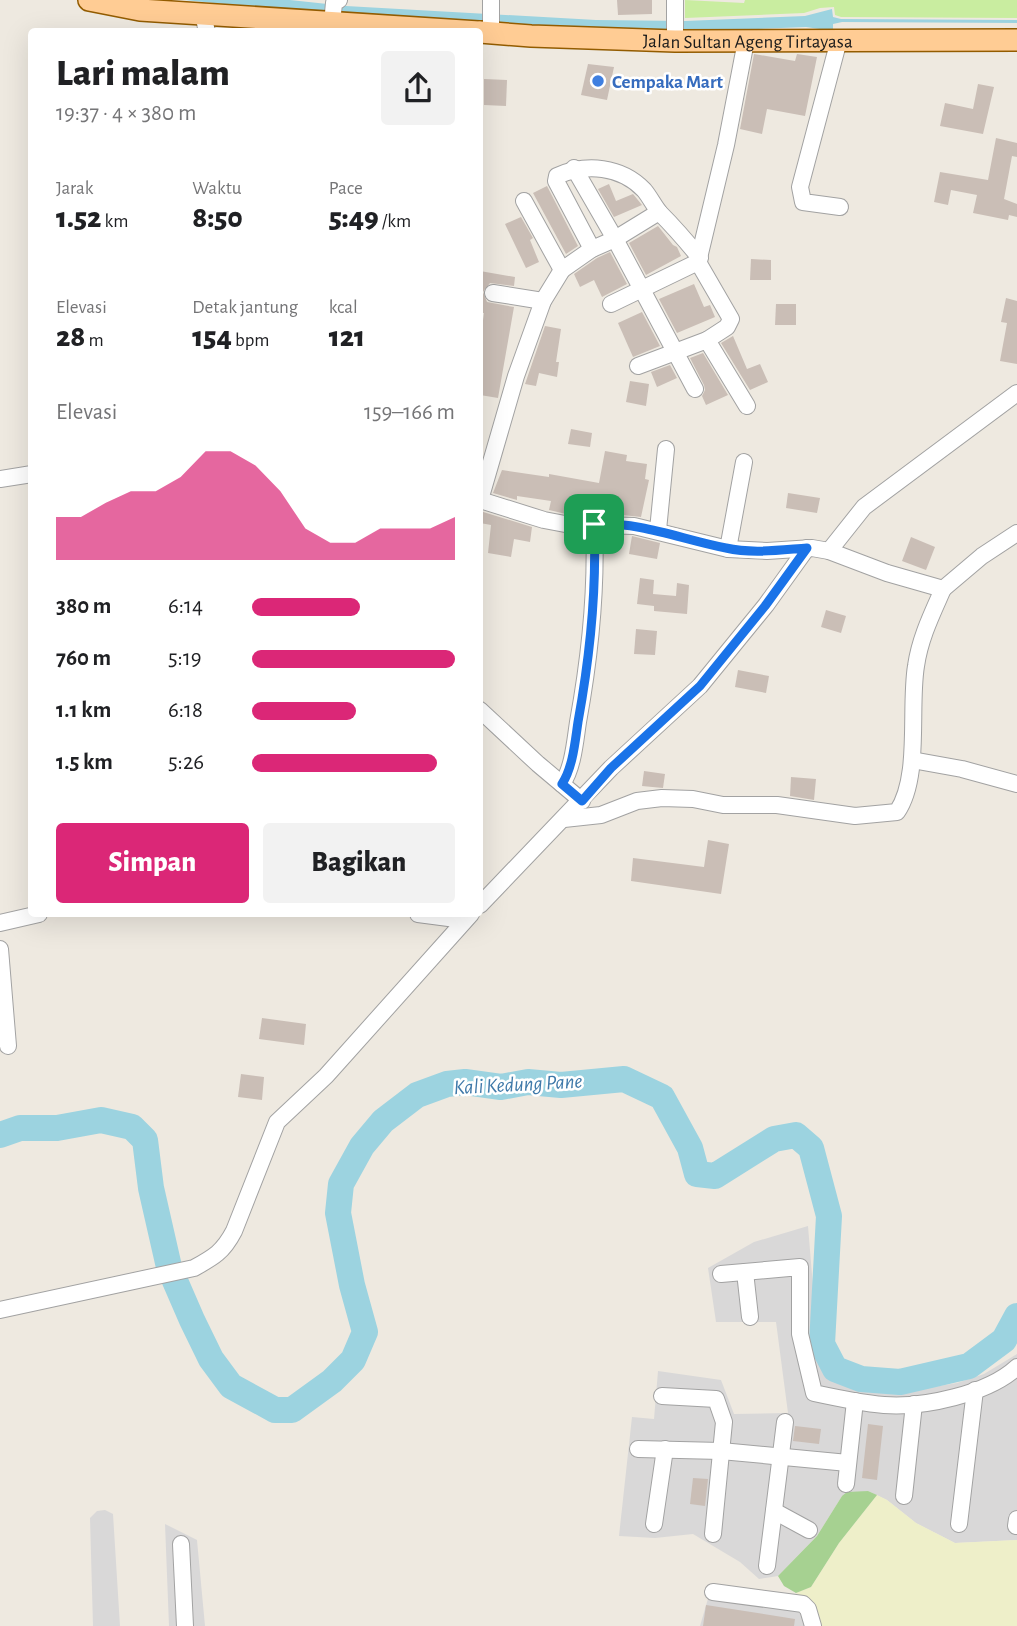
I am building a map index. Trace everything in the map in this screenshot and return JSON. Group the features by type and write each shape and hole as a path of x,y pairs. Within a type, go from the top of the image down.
{"main road":[{"name":"Jalan Sultan Ageng Tirtayasa","path":"89,0 140,10 172,4 205,23 335,11 487,22 531,36 675,30 746,41 1017,40"}],"street":[{"path":"675,0 675,30"},
{"path":"839,40 800,187 803,202 840,207"},
{"path":"611,304 699,260 726,145 746,41"},
{"path":"574,168 695,389"},
{"path":"592,249 556,181 557,176 574,168 600,168 624,175 644,190 699,260 731,319 727,327 707,340 638,366"},
{"path":"524,201 562,270"},
{"path":"483,490 516,376 543,301 562,270 592,249 615,239 660,212"},
{"path":"493,293 543,301"},
{"path":"707,340 747,406"},
{"path":"483,902 611,768 700,686 765,606 818,549 864,507 1017,393"},
{"path":"658,530 666,449"},
{"path":"728,549 744,462"},
{"path":"0,479 28,475"},
{"path":"483,501 544,520 565,524 635,526 728,549 818,549 943,589"},
{"path":"562,784 574,749 587,671 594,604 594,524"},
{"path":"574,809 601,815 637,801 662,798 693,799 723,805 777,805 855,816 894,813 899,810 906,793 912,760 916,667 924,630 943,589 982,556 1017,533"},
{"path":"483,713 562,784 574,809"},
{"path":"912,760 962,769 1017,784"},
{"path":"0,923 28,917"},
{"path":"0,1311 194,1268 212,1259 225,1247 277,1122 326,1076 468,917"},
{"path":"0,950 8,1046"},
{"path":"721,1274 800,1267 800,1334 814,1393"},
{"path":"745,1272 750,1317"},
{"path":"797,1394 814,1393 887,1405 914,1404 975,1390 1006,1377 1017,1367"},
{"path":"959,1524 975,1390"},
{"path":"662,1396 716,1399 724,1422 713,1534"},
{"path":"846,1484 855,1401"},
{"path":"904,1496 914,1404"},
{"path":"767,1566 785,1422"},
{"path":"638,1449 721,1451 848,1462"},
{"path":"654,1524 665,1449"},
{"path":"774,1511 810,1531"},
{"path":"1016,1526 1017,1519"},
{"path":"181,1544 185,1626"},
{"path":"713,1592 803,1604 808,1609 813,1626"}],"shaded area":[{"path":"808,1226 822,1360 835,1376 856,1384 927,1388 957,1383 984,1374 1017,1354 1017,1540 955,1543 916,1523 887,1500 868,1491 842,1496 817,1536 778,1576 759,1579 740,1562 693,1534 655,1538 619,1536 632,1417 654,1419 658,1371 721,1380 734,1414 788,1413 776,1322 716,1322 708,1268 754,1242"},
{"path":"105,1510 113,1514 120,1626 93,1626 90,1518 97,1511"},
{"path":"165,1524 197,1540 205,1626 169,1626"},
{"path":"712,1585 817,1616 821,1626 700,1626"}],"green space":[{"path":"685,0 744,3 745,0 1017,0 1017,18 841,17 835,15 834,7 804,13 685,18"},
{"path":"868,1491 877,1495 839,1543 811,1587 796,1593 784,1586 778,1576 817,1536 842,1496 847,1492"},
{"path":"877,1495 916,1523 955,1543 1017,1540 1017,1626 821,1626 803,1597 796,1593 811,1587 839,1543"}],"water":[{"path":"185,0 290,0 346,6 596,20 685,21 805,16 832,9 833,17 841,19 1017,20 1017,23 842,22 833,24 833,31 806,27 685,32 596,31 345,17"}],"building":[{"path":"617,0 652,0 652,14 618,15"},
{"path":"754,54 795,61 797,54 817,57 805,116 767,109 762,134 740,129"},
{"name":"Cempaka Mart","path":"588,64 614,67 607,100 581,95"},
{"path":"484,79 507,80 506,106 484,105"},
{"path":"978,84 994,87 983,134 940,126 945,103 973,109"},
{"path":"996,138 1017,143 1017,157 1012,156 1004,199 1017,204 1017,217 1009,215 1008,220 973,213 977,195 951,190 948,205 934,202 940,172 988,180"},
{"path":"609,184 616,201 633,194 642,205 614,217 598,189"},
{"path":"547,186 578,246 566,254 533,193"},
{"path":"521,217 533,238 530,240 539,262 526,268 505,224"},
{"path":"658,226 677,247 681,256 646,275 629,243"},
{"path":"610,252 627,284 602,297 594,280 580,287 574,274"},
{"path":"751,259 771,260 771,280 750,280"},
{"path":"483,272 515,277 514,286 490,283 483,292"},
{"path":"694,284 704,307 710,305 715,317 677,333 659,299"},
{"path":"483,292 487,302 514,307 498,398 483,396"},
{"path":"1006,298 1017,301 1017,364 1000,361 1007,323 1001,322"},
{"path":"776,304 796,304 796,325 775,325"},
{"path":"642,312 660,346 633,357 618,323"},
{"path":"545,326 561,329 556,362 559,362 557,377 539,373 536,386 525,384"},
{"path":"733,336 747,369 760,364 768,382 750,390 721,343"},
{"path":"703,353 728,395 706,405 702,396 704,385 690,358"},
{"path":"670,365 677,378 657,387 651,372"},
{"path":"630,381 649,384 646,406 626,402"},
{"path":"571,429 592,433 590,447 568,444"},
{"path":"605,451 627,455 626,461 647,464 645,479 649,480 641,517 566,514 549,510 551,501 517,496 517,500 493,493 502,470 549,477 549,474 599,483"},
{"path":"788,493 820,498 817,513 786,508"},
{"path":"483,512 532,527 530,542 514,539 511,557 488,553 491,525 483,524"},
{"path":"632,536 660,543 657,559 629,554"},
{"path":"911,537 935,547 926,570 902,561"},
{"path":"640,578 654,580 653,594 676,596 677,583 689,585 687,614 654,611 654,606 637,604"},
{"path":"826,610 846,616 841,633 821,627"},
{"path":"636,629 657,631 655,655 634,654"},
{"path":"738,670 769,676 766,693 735,687"},
{"path":"644,771 665,774 663,788 642,786"},
{"path":"791,777 816,779 814,800 790,796"},
{"path":"708,840 729,844 721,894 631,881 633,858 704,867"},
{"path":"262,1018 306,1024 304,1045 259,1039"},
{"path":"241,1074 264,1077 262,1100 238,1097"},
{"path":"868,1424 883,1426 877,1480 862,1478"},
{"path":"795,1426 821,1429 819,1444 793,1441"},
{"path":"693,1478 708,1479 705,1506 690,1504"},
{"path":"706,1605 795,1619 794,1626 703,1626"}],"waterway":[{"name":"Kali Kedung Pane","path":"0,1135 20,1128 57,1128 101,1120 132,1127 145,1140 151,1188 169,1267 211,1359 231,1386 275,1410 292,1410 332,1381 353,1360 365,1332 352,1285 338,1213 341,1184 362,1146 383,1121 417,1095 447,1084 465,1082 501,1087 528,1082 561,1085 624,1079 662,1097 690,1148 697,1174 715,1176 774,1139 796,1135 811,1148 829,1216 822,1344 835,1369 861,1379 900,1382 969,1366 1004,1340 1017,1316"}],"place":[{"name":"Cempaka Mart","path":"598,81"}],"route":[{"path":"594,524 658,530 728,549 767,551 807,548 765,606 700,686 611,768 582,801 562,784 574,749 587,671 596,566 594,524"}]}
